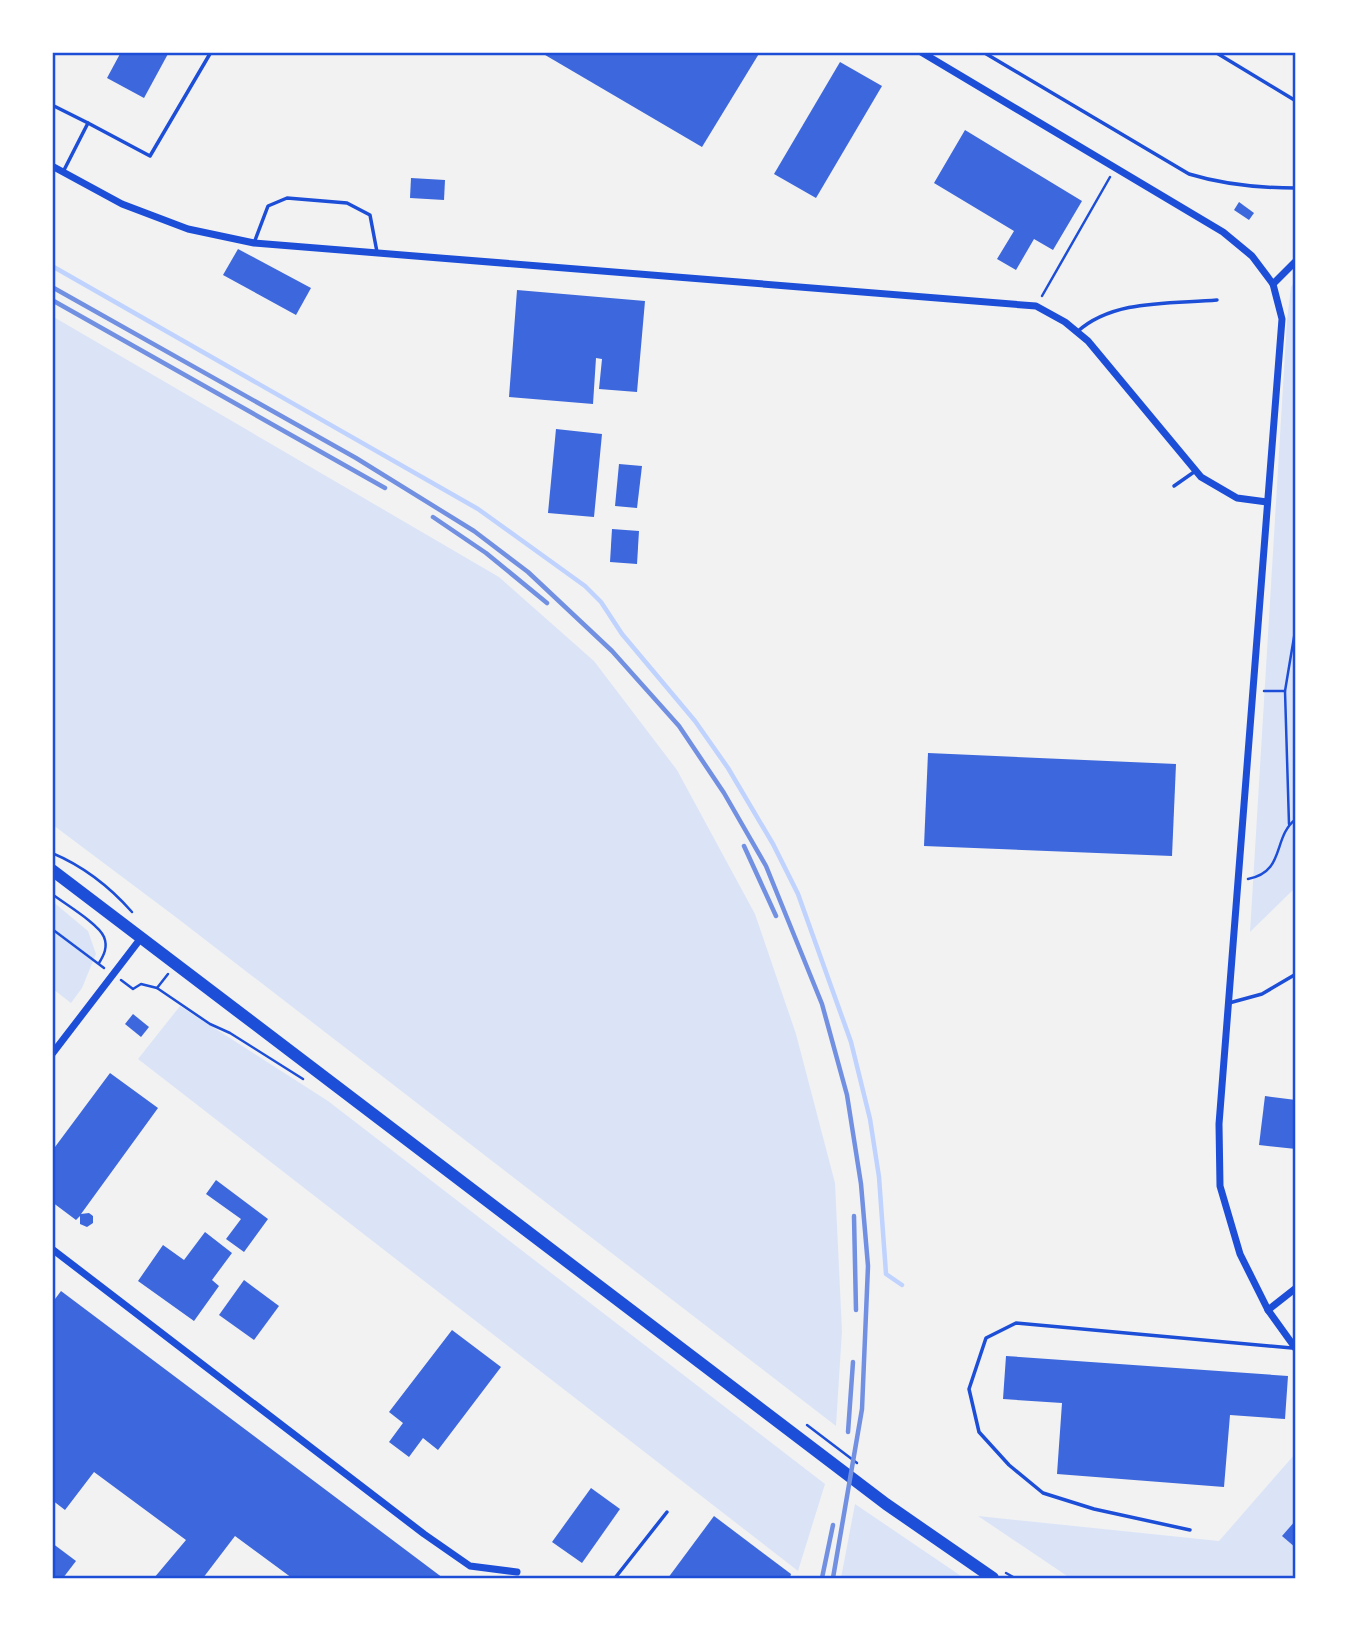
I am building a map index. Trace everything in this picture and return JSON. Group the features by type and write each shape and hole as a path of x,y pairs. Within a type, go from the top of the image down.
{"main road":[{"path":"52,870 886,1504 993,1578"}],"street":[{"path":"920,52 1223,232 1252,256 1273,284 1282,319 1219,1124 1220,1186 1240,1254 1268,1310 1295,1348"},
{"path":"52,166 122,204 166,221 188,229 254,243 1036,306 1065,322 1088,341 1201,477 1237,498 1267,502"},
{"path":"1273,284 1296,261"},
{"path":"52,1054 141,938"},
{"path":"52,1249 424,1534 470,1566 517,1572"},
{"path":"1268,1310 1296,1288"}],"lane":[{"path":"52,105 150,156 211,52"},
{"path":"983,52 1189,174 1217,182 1260,188 1296,188"},
{"path":"1215,52 1296,101"},
{"path":"63,172 88,123"},
{"path":"254,243 268,206 287,198 347,203 370,215 377,253"},
{"path":"1077,332 1091,319 1124,308 1217,300"},
{"path":"1174,486 1196,471"},
{"path":"1229,1003 1262,995 1296,974"},
{"path":"1190,1530 1094,1509 1043,1493 1009,1465 979,1432 969,1389 986,1338 1016,1323 1295,1348"},
{"path":"615,1578 667,1512"}],"path":[{"path":"1036,306 1115,168"},
{"path":"1238,881 1260,877 1271,868 1289,824 1285,691 1296,625"},
{"path":"1254,691 1285,691"},
{"path":"1289,824 1296,819"},
{"path":"52,853 70,860 112,890 139,919"},
{"path":"52,894 100,931 106,945 99,963"},
{"path":"52,929 133,989 141,984 157,988"},
{"path":"832,1443 859,1464"}],"shaded area":[{"path":"1295,281 1295,888 1250,932 1287,320 1291,287"},
{"path":"52,316 499,577 594,661 677,770 755,914 796,1034 835,1183 842,1331 836,1426 53,825"},
{"path":"52,901 88,931 96,954 82,988 71,1003 53,989"},
{"path":"180,1006 328,1101 825,1484 798,1571 138,1059"},
{"path":"1295,1454 1295,1578 1070,1578 978,1516 1219,1541"},
{"path":"855,1504 964,1578 841,1578"}],"building":[{"path":"121,52 169,52 144,98 107,78"},
{"path":"540,52 760,52 702,147"},
{"path":"840,62 882,86 816,198 774,174"},
{"path":"965,130 1082,201 1053,250 1034,239 1016,270 997,259 1014,231 934,183"},
{"path":"411,178 445,180 444,200 410,198"},
{"path":"1239,202 1254,213 1249,220 1234,210"},
{"path":"238,249 311,288 296,315 223,275"},
{"path":"517,290 645,301 637,392 599,389 602,359 596,358 593,404 509,397"},
{"path":"556,429 602,434 594,517 548,513"},
{"path":"619,464 642,466 637,508 615,506"},
{"path":"612,529 639,531 637,564 610,562"},
{"path":"928,753 1176,764 1172,856 924,846"},
{"path":"133,1014 149,1027 141,1037 125,1024"},
{"path":"110,1073 158,1108 81,1214 89,1213 93,1216 93,1223 87,1227 80,1224 80,1216 76,1220 52,1202 52,1151"},
{"path":"1265,1096 1296,1100 1296,1149 1259,1145"},
{"path":"216,1180 268,1219 244,1252 226,1239 241,1219 206,1194"},
{"path":"205,1232 232,1253 212,1280 219,1286 194,1321 138,1281 163,1245 184,1260"},
{"path":"244,1280 279,1306 254,1340 219,1315"},
{"path":"61,1291 443,1578 292,1578 235,1536 203,1578 154,1578 186,1540 94,1472 65,1510 52,1500 52,1303"},
{"path":"452,1330 501,1367 438,1450 423,1438 409,1457 389,1442 403,1423 389,1412"},
{"path":"1006,1356 1288,1376 1285,1419 1230,1415 1224,1487 1057,1474 1062,1403 1003,1399"},
{"path":"591,1488 620,1509 582,1563 552,1542"},
{"path":"714,1516 791,1574 790,1578 668,1578"},
{"path":"1296,1520 1296,1548 1282,1536"},
{"path":"52,1543 76,1561 63,1578 52,1578"}],"waterway":[{"path":"52,266 478,509 585,586 601,602 622,634 695,721 728,768 773,844 798,894 851,1042 870,1119 879,1177 886,1274 902,1285"}],"railway":[{"path":"52,287 356,458 474,531 528,572 612,651 679,726 724,793 766,866 822,1004 847,1095 861,1184 868,1266 862,1409 833,1578"},
{"path":"52,300 385,488"},
{"path":"433,517 486,553 547,603"},
{"path":"744,846 776,916"},
{"path":"854,1216 856,1310"},
{"path":"848,1432 853,1362"},
{"path":"822,1578 833,1525"}]}
